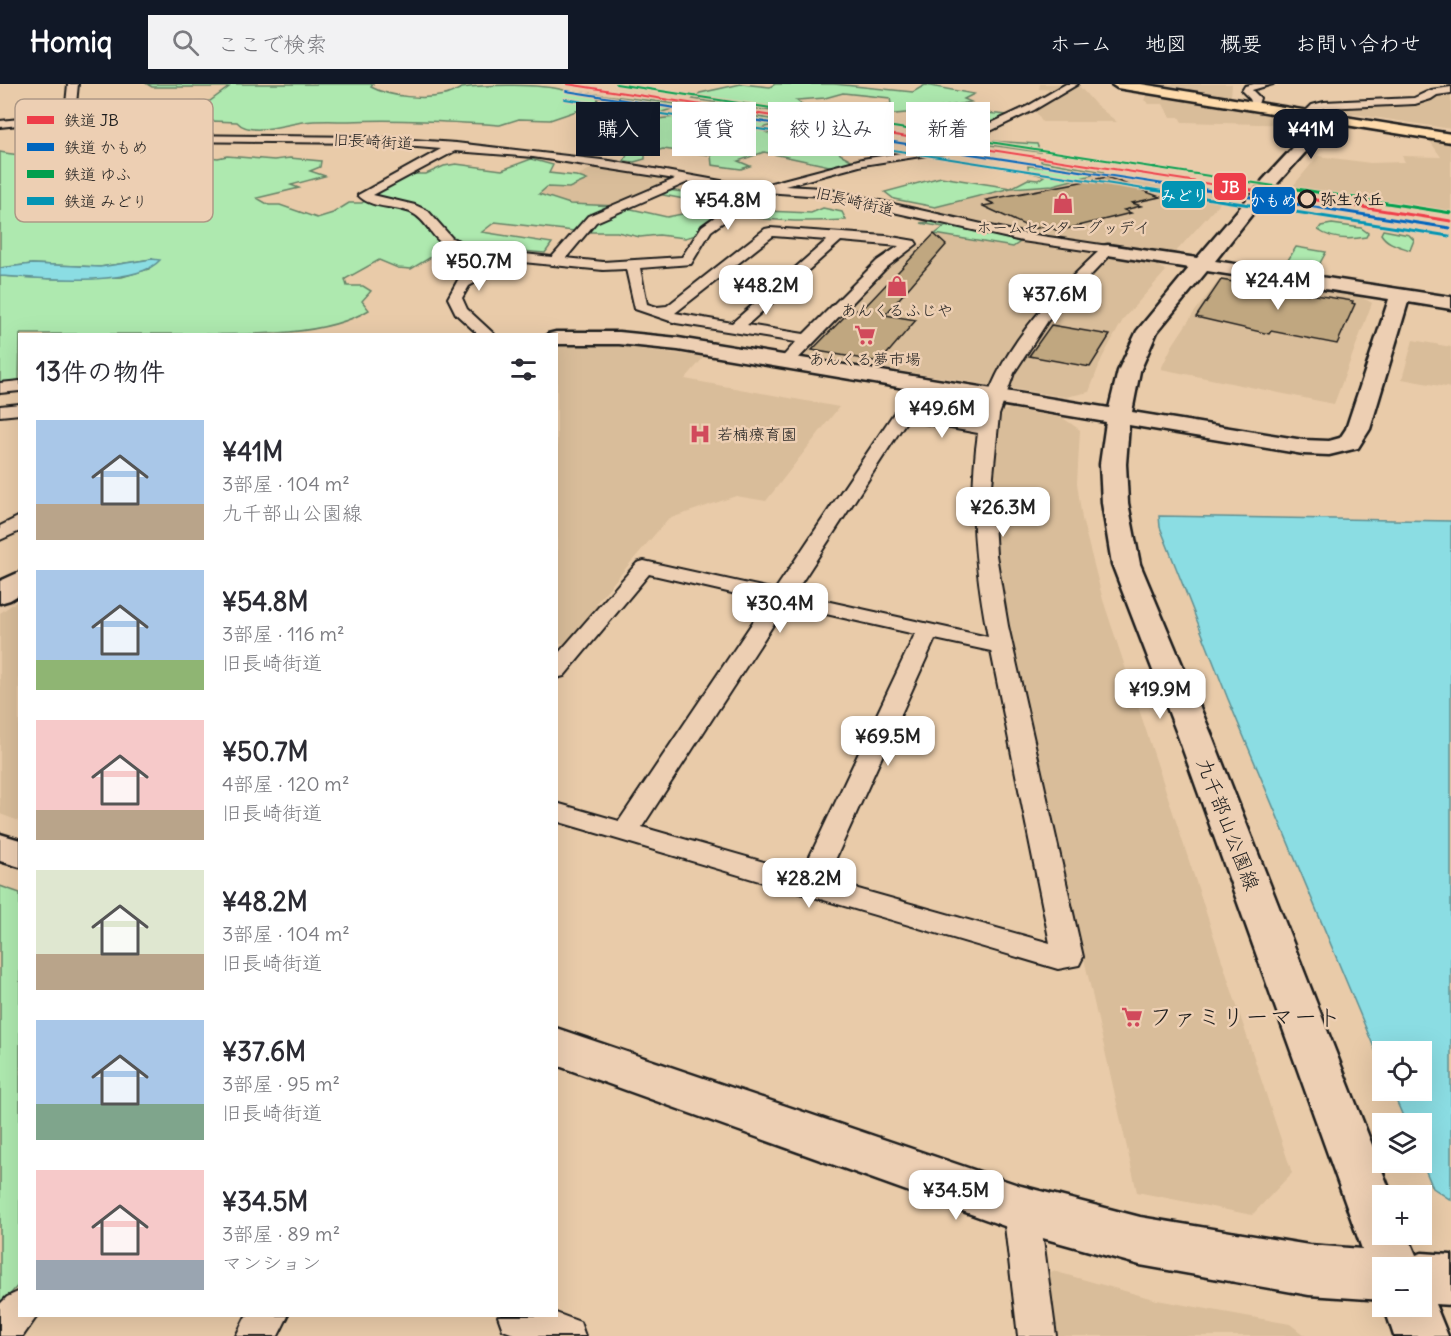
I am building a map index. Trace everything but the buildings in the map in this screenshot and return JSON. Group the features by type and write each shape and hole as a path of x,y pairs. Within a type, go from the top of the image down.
{"highway":[{"path":"1117,84 1451,133"},
{"path":"1140,84 1311,111 1451,138"}],"street":[{"path":"70,99 72,84"},
{"path":"456,146 364,195 424,214 447,242 476,253 603,266 686,261 706,229 771,184 862,162 943,150 1031,108 1073,84"},
{"path":"1255,102 1255,98 1247,91 1248,88 1268,84"},
{"path":"1311,111 1315,107 1324,105 1415,101 1428,97 1434,92 1451,90"},
{"name":"九千部山公園線","path":"1330,116 1263,191 1147,331 1130,370 1116,431 1113,474 1114,503 1126,564 1195,736 1391,1257"},
{"path":"0,124 15,122"},
{"name":"旧長崎街道","path":"213,138 316,139 456,146 610,164 761,189 837,195 890,209 944,218 1022,237 1451,303"},
{"path":"555,261 564,254 579,230 592,219 687,178"},
{"path":"653,312 671,310 770,232 886,240 910,244 882,264 786,362"},
{"path":"735,328 838,237"},
{"path":"558,813 1058,957 1068,957 1002,647 984,550 982,478 988,429 996,396 1019,349 1036,323 1061,294 1108,250"},
{"path":"485,333 461,311 455,298 463,283 510,257"},
{"path":"632,264 640,306 653,312 676,318 807,339"},
{"path":"558,338 592,337 647,341 1303,447 1329,448 1349,443 1358,429 1400,295"},
{"path":"0,388 18,386"},
{"path":"0,411 18,409"},
{"path":"625,832 902,414 988,429"},
{"path":"0,534 12,522"},
{"path":"558,669 644,567 1002,647"},
{"path":"0,594 18,582"},
{"path":"810,885 928,630"},
{"path":"0,847 18,853"},
{"path":"558,1047 1021,1209 1140,1241 1309,1270 1372,1274"},
{"path":"1021,1209 1038,1336"},
{"path":"1432,1279 1451,1280"},
{"path":"0,1333 18,1312"},
{"path":"255,1336 268,1317"},
{"path":"1414,1317 1421,1336"},
{"path":"516,1323 566,1336"}],"shaded area":[{"path":"1040,84 1069,84 1080,87 1095,104 1117,122 1042,122 1035,110 1038,102 1055,90 1039,89"},
{"path":"1157,84 1232,84 1231,96"},
{"path":"1147,94 1292,116 1304,121 1301,125 1182,122 1179,117 1170,117 1163,104 1149,104 1144,100"},
{"path":"1451,94 1451,129 1320,109 1411,102"},
{"path":"1427,137 1451,141 1451,212 1293,186 1318,156 1370,163 1405,162 1402,156 1441,157"},
{"path":"601,164 681,179 618,206 570,204 538,194 547,187 569,188 586,180 576,176"},
{"path":"1104,172 1228,194 1172,256 1016,233 935,214 935,207 1011,188 1053,185"},
{"path":"935,234 1013,247 1020,242 1095,254 1030,319 1012,347 995,383 989,385 803,355 889,267"},
{"path":"1116,257 1156,264 1166,271 1124,318 1102,358 1089,392 1066,397 1014,389 1010,386 1044,323 1081,282 1108,258"},
{"path":"1239,277 1356,294 1372,303 1334,404 1161,369 1172,346 1220,279"},
{"path":"1413,340 1451,347 1451,388 1402,379"},
{"path":"558,345 606,345 704,357 685,379 839,407 766,501 736,496 668,519 596,603 601,604 566,645 558,643"},
{"path":"1010,409 1063,418 1080,430 1077,483 1082,519 1103,600 1292,1173 1252,1215 1137,1192 993,549 992,475 996,432 1002,411"},
{"path":"18,601 18,821 0,814 0,613"},
{"path":"1053,1271 1157,1300 1290,1324 1305,1336 1051,1336 1042,1275"}],"green space":[{"path":"147,84 373,84 371,87 388,93 417,97 437,97 462,88 500,85 528,86 672,103 672,109 660,113 660,102 611,102 611,100 598,98 597,102 576,102 576,111 550,120 519,119 500,125 405,121 320,121 250,129 237,122 213,121 213,99 229,87 152,87"},
{"path":"741,84 770,87 775,84 834,84 913,92 925,85 974,94 964,99 971,102 906,102 906,113 894,114 894,102 891,102 890,98 843,93 825,98 796,100 799,102 768,102 768,110 756,109 756,102 713,102 693,99 700,93"},
{"path":"990,113 1008,115 990,123"},
{"path":"672,117 672,150 660,150 660,119"},
{"path":"756,117 768,119 768,127 759,129 768,133 768,153 756,155"},
{"path":"990,141 1037,144 1040,152 990,145"},
{"path":"0,152 15,154 15,222 213,222 213,157 227,156 321,161 320,167 310,171 325,176 291,185 299,188 257,198 269,205 280,205 317,218 333,213 349,203 362,203 374,192 409,174 426,174 444,166 456,164 502,170 531,159 553,165 549,173 576,176 587,180 569,188 547,187 539,194 570,204 618,206 667,217 697,211 708,212 715,205 658,194 668,190 729,198 737,203 723,209 696,235 685,238 659,235 640,237 617,232 583,232 495,222 482,232 552,243 545,253 485,248 461,243 443,250 411,269 398,268 379,260 345,279 347,286 363,286 371,291 362,301 369,310 349,320 301,331 276,333 18,333 18,381 0,383 0,276 57,279 122,277 149,269 152,259 100,267 32,264 0,268"},
{"path":"626,156 645,156 645,159 634,162 624,161"},
{"path":"711,156 752,156 738,161 750,166 741,169 712,165"},
{"path":"783,156 844,156 855,162 834,167"},
{"path":"1041,161 1104,172 1053,185 1011,188 1028,179 1038,180 1044,176 1028,172 1028,166 1042,167"},
{"path":"941,177 1011,188 935,207 894,199 885,192"},
{"path":"757,206 766,211 811,213 823,208 842,212 846,220 792,221 739,215 742,210"},
{"path":"939,221 1020,242 1013,247 935,234 944,227 920,223"},
{"path":"1332,224 1361,228 1368,233 1366,237 1353,239 1329,236 1318,230 1321,226"},
{"path":"1383,230 1409,235 1414,240 1410,250 1387,240 1381,234"},
{"path":"1296,247 1326,252 1314,274 1296,271 1285,265"},
{"path":"0,886 18,892 18,1285 0,1306"}],"water":[{"path":"152,259 160,260 148,269 130,275 108,278 60,279 0,276 0,268 32,264 100,267"},
{"path":"1159,516 1451,521 1451,1200 1433,1188 1427,1173 1432,1173 1432,1113 1402,1113 1396,1101 1432,1101 1432,1041 1372,1043 1228,699 1160,527"}],"tunnel":[{"path":"1263,191 1269,183"},
{"path":"1256,199 1264,189"}],"rail line":[{"name":"JB","path":"567,84 1451,221"},
{"name":"ゆふ","path":"616,84 1451,213"},
{"name":"かもめ","path":"566,91 1450,228"},
{"name":"みどり","path":"565,99 1449,236"}],"place":[{"name":"弥生が丘","path":"1307,199"},
{"name":"ホームセンターグッデイ","path":"1063,203"},
{"name":"あんくるふじや","path":"897,286"},
{"name":"あんくる夢市場","path":"865,335"},
{"name":"若楠療育園","path":"700,434"},
{"name":"ファミリーマート","path":"1132,1017"}]}
